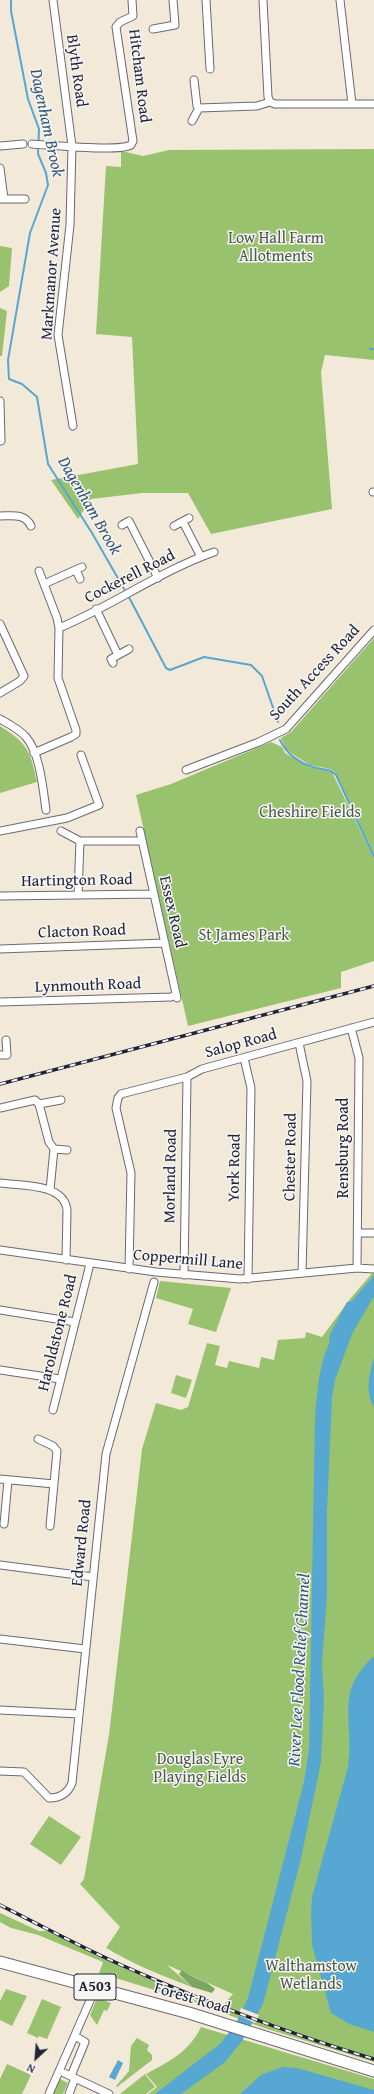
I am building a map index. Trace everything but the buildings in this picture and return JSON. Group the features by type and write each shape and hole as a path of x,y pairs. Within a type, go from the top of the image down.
{"main road":[{"name":"Forest Road","path":"0,1962 96,1987 224,2024 374,2071"}],"street":[{"name":"Blyth Road","path":"52,0 72,146"},
{"name":"Hitcham Road","path":"72,146 124,147 128,146 133,141 116,27 120,22 133,16 132,0"},
{"path":"153,28 175,25 173,0"},
{"path":"206,0 210,69"},
{"path":"262,0 268,97 270,102"},
{"path":"340,0 352,104"},
{"path":"194,80 196,106 199,108"},
{"path":"199,108 257,106 270,102 275,104 374,104"},
{"path":"192,121 199,108"},
{"path":"0,146 23,144"},
{"path":"33,144 72,146"},
{"name":"Markmanor Avenue","path":"72,146 70,225 58,335 73,426"},
{"path":"0,168 2,199 25,199"},
{"path":"0,401 1,441"},
{"path":"0,516 21,516 27,520 31,526"},
{"path":"174,526 186,520 201,556"},
{"path":"122,525 129,521 158,578"},
{"name":"Cockerell Road","path":"59,628 77,621 201,556 214,552"},
{"path":"44,584 79,568 80,579"},
{"path":"34,753 76,734 76,730 58,678 59,628 57,618 39,571"},
{"path":"96,610 118,655"},
{"path":"0,624 24,676 20,681 0,693"},
{"name":"South Access Road","path":"186,770 259,742 286,729 374,630"},
{"path":"113,663 110,659 129,649"},
{"path":"0,719 25,735 34,753 41,776 46,810"},
{"path":"0,831 66,818 99,805 81,755"},
{"path":"61,831 74,840 80,841 142,841"},
{"name":"Essex Road","path":"140,831 176,996"},
{"path":"78,895 80,841"},
{"name":"Hartington Road","path":"0,896 154,894"},
{"name":"Clacton Road","path":"0,948 165,943"},
{"name":"Lynmouth Road","path":"0,1002 176,996"},
{"name":"Salop Road","path":"129,1269 131,1173 116,1108 118,1098 121,1094 186,1076 202,1069 374,1022"},
{"name":"Rensburg Road","path":"351,1028 359,1058 357,1268"},
{"path":"0,1055 7,1054 6,1040"},
{"name":"Chester Road","path":"299,1043 306,1081 302,1273"},
{"name":"York Road","path":"244,1058 251,1088 248,1279"},
{"name":"Morland Road","path":"184,1275 186,1076"},
{"path":"0,1108 35,1100 39,1104 49,1142 54,1150 50,1190"},
{"path":"39,1104 61,1100"},
{"path":"54,1150 66,1150"},
{"path":"0,1183 50,1190 63,1197 66,1202 66,1260"},
{"path":"358,1233 374,1233"},
{"name":"Coppermill Lane","path":"0,1250 129,1269 184,1275 248,1279 357,1268 371,1269"},
{"name":"Haroldstone Road","path":"53,1410 90,1264"},
{"name":"Edward Road","path":"0,1771 24,1772 49,1798 60,1797 68,1791 70,1786 106,1454 154,1282"},
{"path":"0,1310 75,1322"},
{"path":"0,1370 60,1379"},
{"path":"38,1439 53,1446 57,1452 50,1526"},
{"path":"0,1479 54,1484"},
{"path":"4,1524 8,1480"},
{"path":"0,1565 93,1577"},
{"path":"0,1639 85,1649"},
{"path":"0,1710 79,1714"},
{"path":"49,2094 96,1987"},
{"path":"69,2094 85,2042 75,2036"},
{"path":"64,2073 109,2094"}],"green space":[{"name":"Low Hall Farm Allotments","path":"374,149 374,360 325,355 321,372 332,509 211,534 188,493 142,493 91,499 78,519 51,480 138,464 132,337 96,334 106,166 121,167 121,151 143,156 169,150"},
{"path":"0,246 12,248 9,286 0,292"},
{"path":"0,308 7,311 2,356 0,356"},
{"path":"374,638 374,855 335,772 330,769 310,765 297,757 286,749 281,738 291,732"},
{"path":"0,726 17,738 30,755 37,782 0,793"},
{"name":"St James Park","path":"271,742 282,747 285,753 309,767 332,772 374,859 374,961 341,972 341,988 188,1026 136,795 171,784"},
{"name":"Douglas Eyre Playing Fields","path":"374,1271 374,2062 261,2027 218,2011 233,1994 167,1965 192,1987 170,1979 106,1948 120,1927 80,1884 84,1879 109,1735 142,1449 156,1403 181,1410 188,1407 207,1343 220,1346 215,1365 227,1368 229,1361 259,1368 261,1357 274,1360 278,1340 305,1338 306,1332 322,1337 350,1299"},
{"path":"160,1281 231,1288 216,1332 188,1324 193,1309 156,1298"},
{"path":"176,1375 192,1380 186,1398 171,1393"},
{"path":"49,1816 81,1837 61,1865 30,1844"},
{"path":"0,1913 39,1931 47,1931 197,2001 197,2003 99,1973 103,1962 38,1935 11,1928 0,1922"},
{"path":"182,1970 207,1983 215,1989 212,1993 192,1987 179,1974"},
{"path":"6,1989 27,1996 12,2026 0,2020 0,2001"},
{"path":"97,1998 111,2003 107,2011 104,2010 97,2025 90,2015"},
{"path":"42,1999 61,2007 47,2039 39,2036 38,2038 27,2033"},
{"path":"201,2027 374,2079 374,2094 148,2094 157,2087 146,2074 171,2060 184,2050 196,2036"},
{"path":"137,2038 149,2045 147,2050 152,2055 152,2060 117,2087 116,2086 129,2071 131,2046"},
{"path":"7,2064 31,2075 22,2094 0,2094 0,2079"},
{"path":"145,2074 155,2087 146,2094 120,2094"},
{"path":"60,2079 68,2083 63,2094 53,2094"}],"water":[{"path":"374,1275 374,1296 352,1334 335,1380 332,1398 327,1511 327,1595 322,1664 324,1699 321,1762 300,1863 263,2004 242,2041 225,2062 181,2094 155,2094 221,2043 237,2021 248,1998 304,1782 309,1749 315,1417 320,1372 329,1344 329,1336 347,1302 352,1301"},
{"path":"374,1358 374,1407 371,1401 369,1389 369,1377"},
{"path":"374,1656 374,2032 349,2024 331,2013 312,1945 311,1913 312,1897 348,1767 348,1708 350,1695 361,1670"},
{"path":"118,2060 123,2063 115,2080 109,2077"},
{"path":"282,2067 297,2068 374,2090 374,2094 240,2094 261,2075"}],"pier":[{"path":"241,2008 259,2015 255,2023 238,2015"}],"waterway":[{"name":"Dagenham Brook","path":"11,0 11,11 28,99 39,129 38,154 46,173 48,185 30,233 8,360 9,379 22,384 37,397 48,464 92,533 131,601 166,668 170,670 204,657 251,665 262,676 278,722"},
{"name":"Dagenham Brook","path":"280,740 289,753 298,760 313,767 331,771 336,775 374,857"}],"railway":[{"path":"0,1084 374,986"},
{"path":"0,1905 74,1943 150,1978 245,2016 374,2059"}],"park label":[{"name":"Cheshire Fields","path":"310,813"},
{"name":"Walthamstow Wetlands","path":"311,1976"}],"water label":[{"name":"River Lee Flood Relief Channel","path":"300,1670"}]}
